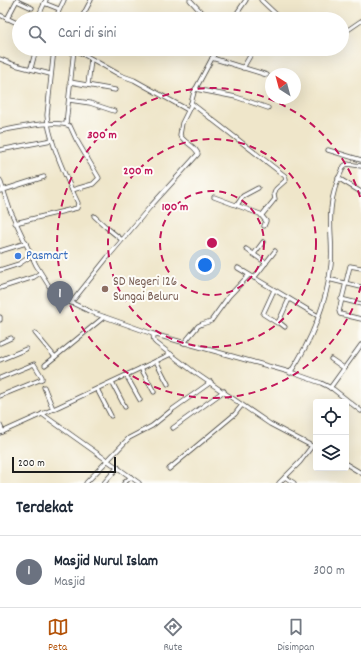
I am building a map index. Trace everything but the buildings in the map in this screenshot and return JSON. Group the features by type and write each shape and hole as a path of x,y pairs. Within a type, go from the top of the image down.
{"street":[{"path":"8,19 17,0 32,8"},
{"path":"58,12 64,0"},
{"path":"85,12 91,0"},
{"path":"190,0 201,12"},
{"path":"238,12 246,0"},
{"path":"261,0 274,12"},
{"path":"40,12 45,2 59,9"},
{"path":"0,16 12,21"},
{"path":"349,29 361,21"},
{"path":"31,68 34,56"},
{"path":"15,223 77,208 78,203 47,124 50,74 53,56"},
{"path":"66,124 73,56"},
{"path":"86,56 120,75 134,80 188,110"},
{"path":"243,68 250,56"},
{"path":"71,303 150,207 198,154 197,150 181,138 180,135 182,123 191,103 195,89 212,58 265,74"},
{"path":"0,59 15,65 50,74"},
{"path":"88,84 91,59"},
{"path":"70,82 115,90"},
{"path":"195,89 236,97 268,108"},
{"path":"69,100 90,103 114,110"},
{"path":"191,103 269,162 285,176 286,180 276,189 274,194 275,199 262,215"},
{"path":"0,131 47,124 66,124 71,127 76,139 99,178 92,184 72,190"},
{"path":"0,150 52,140"},
{"path":"328,150 361,160"},
{"path":"293,374 324,301 331,265 330,210 332,196 338,178 346,164 361,166"},
{"path":"1,190 44,177"},
{"path":"338,178 361,192"},
{"path":"0,180 1,190 15,223 40,273 55,293 71,303 104,317 153,334 293,374 330,388 361,411"},
{"path":"237,205 243,196 258,188"},
{"path":"214,197 262,215 266,221 264,226"},
{"path":"94,216 122,240"},
{"path":"254,254 263,242"},
{"path":"0,251 26,243"},
{"path":"246,249 266,263"},
{"path":"254,278 275,251"},
{"path":"0,270 19,264 32,256"},
{"path":"361,268 350,266 339,312 361,319"},
{"path":"238,268 318,316"},
{"path":"0,288 34,277 40,273"},
{"path":"184,343 198,326 211,321 229,296 249,275"},
{"path":"328,279 361,288"},
{"path":"274,290 263,314 277,323 279,321"},
{"path":"279,321 289,299"},
{"path":"341,299 361,304"},
{"path":"45,364 104,317"},
{"path":"279,321 285,327"},
{"path":"35,333 55,357"},
{"path":"153,334 154,341 242,405 270,424 313,446"},
{"path":"0,343 11,338"},
{"path":"330,388 361,345"},
{"path":"0,360 26,349"},
{"path":"0,425 1,432 171,354"},
{"path":"331,359 344,368"},
{"path":"156,361 168,384"},
{"path":"0,378 34,364 42,377 42,379 0,396"},
{"path":"141,368 154,392"},
{"path":"126,375 140,400"},
{"path":"112,382 125,407"},
{"path":"86,483 129,438 152,426 211,382"},
{"path":"44,387 54,409"},
{"path":"97,389 111,416"},
{"path":"173,428 224,391"},
{"path":"169,469 230,418 240,409 242,405"},
{"path":"42,414 139,483"},
{"path":"279,483 313,448"},
{"path":"349,466 361,473"},
{"path":"104,483 118,467"},
{"path":"124,483 130,476"},
{"path":"285,477 294,483"}],"place":[{"name":"Pasmart","path":"18,256"},
{"name":"SD Negeri 126 Sungai Beluru","path":"105,289"},
{"name":"Masjid Nurul Islam","path":"60,314"}]}
